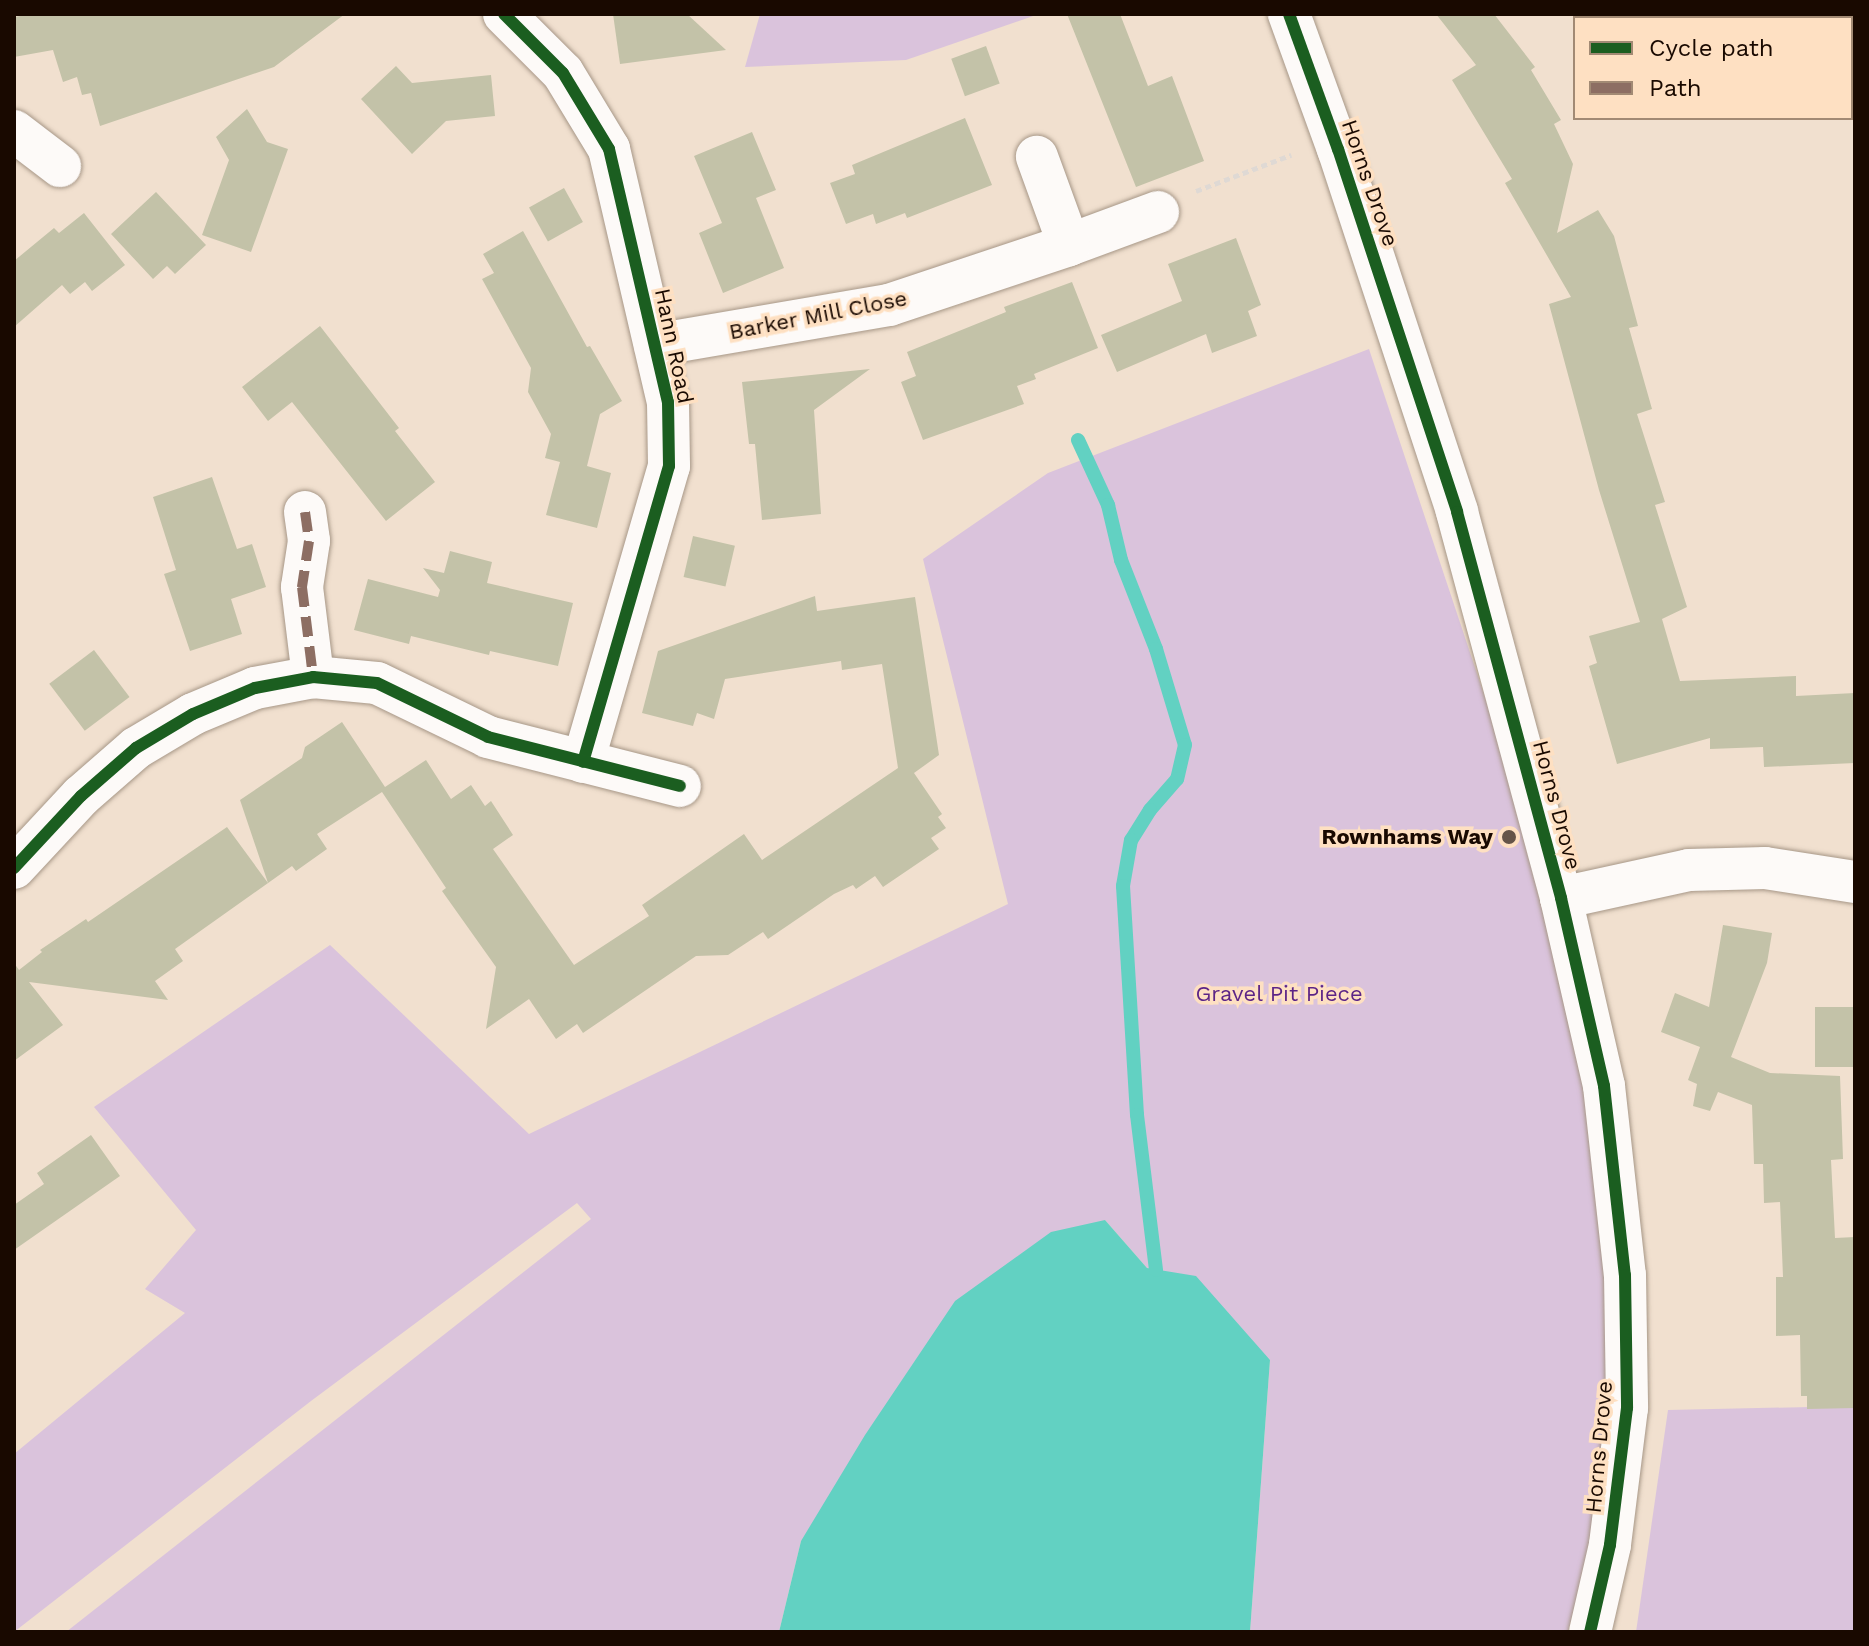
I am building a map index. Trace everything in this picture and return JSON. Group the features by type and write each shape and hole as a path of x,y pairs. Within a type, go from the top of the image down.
{"street":[{"name":"Hann Road","path":"504,14 563,73 609,149 668,402 669,466 583,762"},
{"name":"Horns Drove","path":"1289,14 1334,139 1457,512 1561,898 1604,1086 1625,1275 1627,1408 1610,1545 1590,1632"},
{"path":"14,131 60,166"},
{"path":"1037,157 1069,245"},
{"name":"Barker Mill Close","path":"655,345 889,305 1158,212"},
{"path":"305,512 309,541 302,587 313,677"},
{"path":"14,868 81,796 136,748 193,714 255,688 313,677 377,683 488,737 680,786"},
{"path":"1561,898 1689,870 1765,868 1855,882"}],"path":[{"path":"1158,212 1163,203 1334,139"}],"green space":[{"path":"760,14 1039,14 906,60 745,67"},
{"name":"Gravel Pit Piece","path":"1369,349 1552,899 1621,1286 1605,1488 1568,1632 1250,1632 1270,1360 1147,1268 1105,1220 801,1541 779,1632 66,1632 591,1219 577,1203 311,1401 14,1632 14,1454 185,1313 145,1289 196,1230 94,1107 330,945 529,1134 1008,904 923,559 1048,473"},
{"path":"1855,1406 1855,1632 1636,1632 1668,1410"}],"water":[{"path":"1105,1220 1147,1268 1196,1276 1270,1360 1250,1632 779,1632 801,1541 865,1435 955,1301 1051,1232"}],"building":[{"path":"33,14 345,14 274,67 100,126 91,93 82,95 77,77 63,82 53,50 14,57 14,17"},
{"path":"613,14 687,14 726,50 620,64"},
{"path":"1067,14 1120,14 1148,86 1172,76 1204,161 1136,187"},
{"path":"1436,14 1494,14 1535,67 1531,70 1561,120 1554,124 1573,164 1557,233 1598,210 1614,236 1638,326 1629,328 1652,409 1637,414 1665,502 1655,505 1687,607 1662,619 1680,681 1796,676 1796,696 1855,693 1855,763 1764,767 1763,747 1710,749 1710,738 1617,764 1589,666 1597,663 1589,636 1640,622 1599,490 1549,304 1571,297 1505,183 1512,179 1452,80 1476,65"},
{"path":"986,46 1000,84 965,96 951,59"},
{"path":"396,66 412,83 491,75 495,116 446,121 412,154 361,99"},
{"path":"247,109 267,142 288,149 251,252 202,235 229,160 216,137"},
{"path":"965,118 992,185 907,218 905,213 876,224 873,214 846,224 830,183 855,174 852,165"},
{"path":"752,132 776,190 756,198 784,268 723,293 699,233 722,223 694,156"},
{"path":"564,188 583,222 548,242 529,207"},
{"path":"156,192 206,245 175,274 167,266 153,279 111,234"},
{"path":"84,213 125,265 92,291 85,282 70,294 62,285 14,327 14,261 54,228 59,233"},
{"path":"523,231 587,347 590,346 622,401 600,414 587,466 611,473 597,528 546,515 560,462 545,458 551,434 528,392 531,368 482,279 494,273 483,254"},
{"path":"1236,238 1261,305 1248,311 1257,336 1212,353 1206,334 1117,372 1101,335 1182,301 1168,264"},
{"path":"1072,282 1098,348 1034,374 1036,379 1017,386 1024,404 923,440 901,382 916,376 907,352 1006,312 1004,307"},
{"path":"320,326 399,428 395,431 435,482 386,521 292,402 268,421 242,387"},
{"path":"870,369 814,410 821,514 762,520 755,444 749,444 742,382"},
{"path":"212,477 237,549 252,544 266,587 231,599 242,634 190,651 164,574 176,570 153,497"},
{"path":"693,536 735,546 725,587 684,577"},
{"path":"450,551 492,562 487,583 573,603 558,666 490,651 489,655 411,636 409,644 354,630 368,579 438,597 440,590 423,568 444,573"},
{"path":"815,596 817,611 915,597 939,755 914,773 942,814 938,817 946,828 931,838 939,849 883,887 875,876 856,889 853,885 834,894 768,939 763,932 728,955 696,956 583,1033 577,1024 556,1039 529,999 486,1029 496,967 442,891 446,888 382,792 317,834 327,849 296,871 292,866 175,949 183,961 155,981 168,1000 29,982 63,1025 14,1061 14,963 19,970 42,952 40,950 86,919 88,922 227,827 268,883 240,800 302,758 305,747 342,722 385,787 426,760 451,799 471,785 485,806 491,801 513,835 493,849 574,965 649,916 642,905 744,834 762,860 898,768 882,664 842,670 841,661 725,679 714,719 697,713 693,726 642,713 658,651"},
{"path":"94,650 130,697 85,731 49,684"},
{"path":"1723,925 1772,933 1767,963 1731,1057 1770,1073 1840,1076 1843,1159 1831,1160 1835,1238 1855,1237 1855,1408 1807,1409 1807,1396 1801,1396 1800,1335 1776,1336 1776,1277 1783,1277 1780,1202 1764,1203 1763,1164 1754,1164 1752,1105 1718,1092 1710,1111 1693,1106 1697,1084 1688,1080 1700,1047 1661,1032 1675,993 1709,1007"},
{"path":"1815,1007 1855,1007 1855,1067 1815,1067"},
{"path":"91,1135 120,1176 14,1250 14,1205 44,1184 37,1173"}],"waterway":[{"path":"1078,440 1108,505 1121,560 1156,649 1185,745 1177,779 1150,810 1131,840 1123,886 1137,1115 1156,1270"}],"marked path":[{"path":"305,512 309,541 302,587 313,677"}],"cycle path":[{"path":"504,14 563,73 609,149 668,402 669,466 583,762"},
{"path":"1289,14 1338,149 1457,512 1561,898 1604,1086 1625,1275 1627,1408 1610,1545 1590,1632"},
{"path":"14,868 81,796 136,748 193,714 255,688 313,677 377,683 488,737 680,786"}],"place":[{"name":"Rownhams Way","path":"1509,837"}]}
